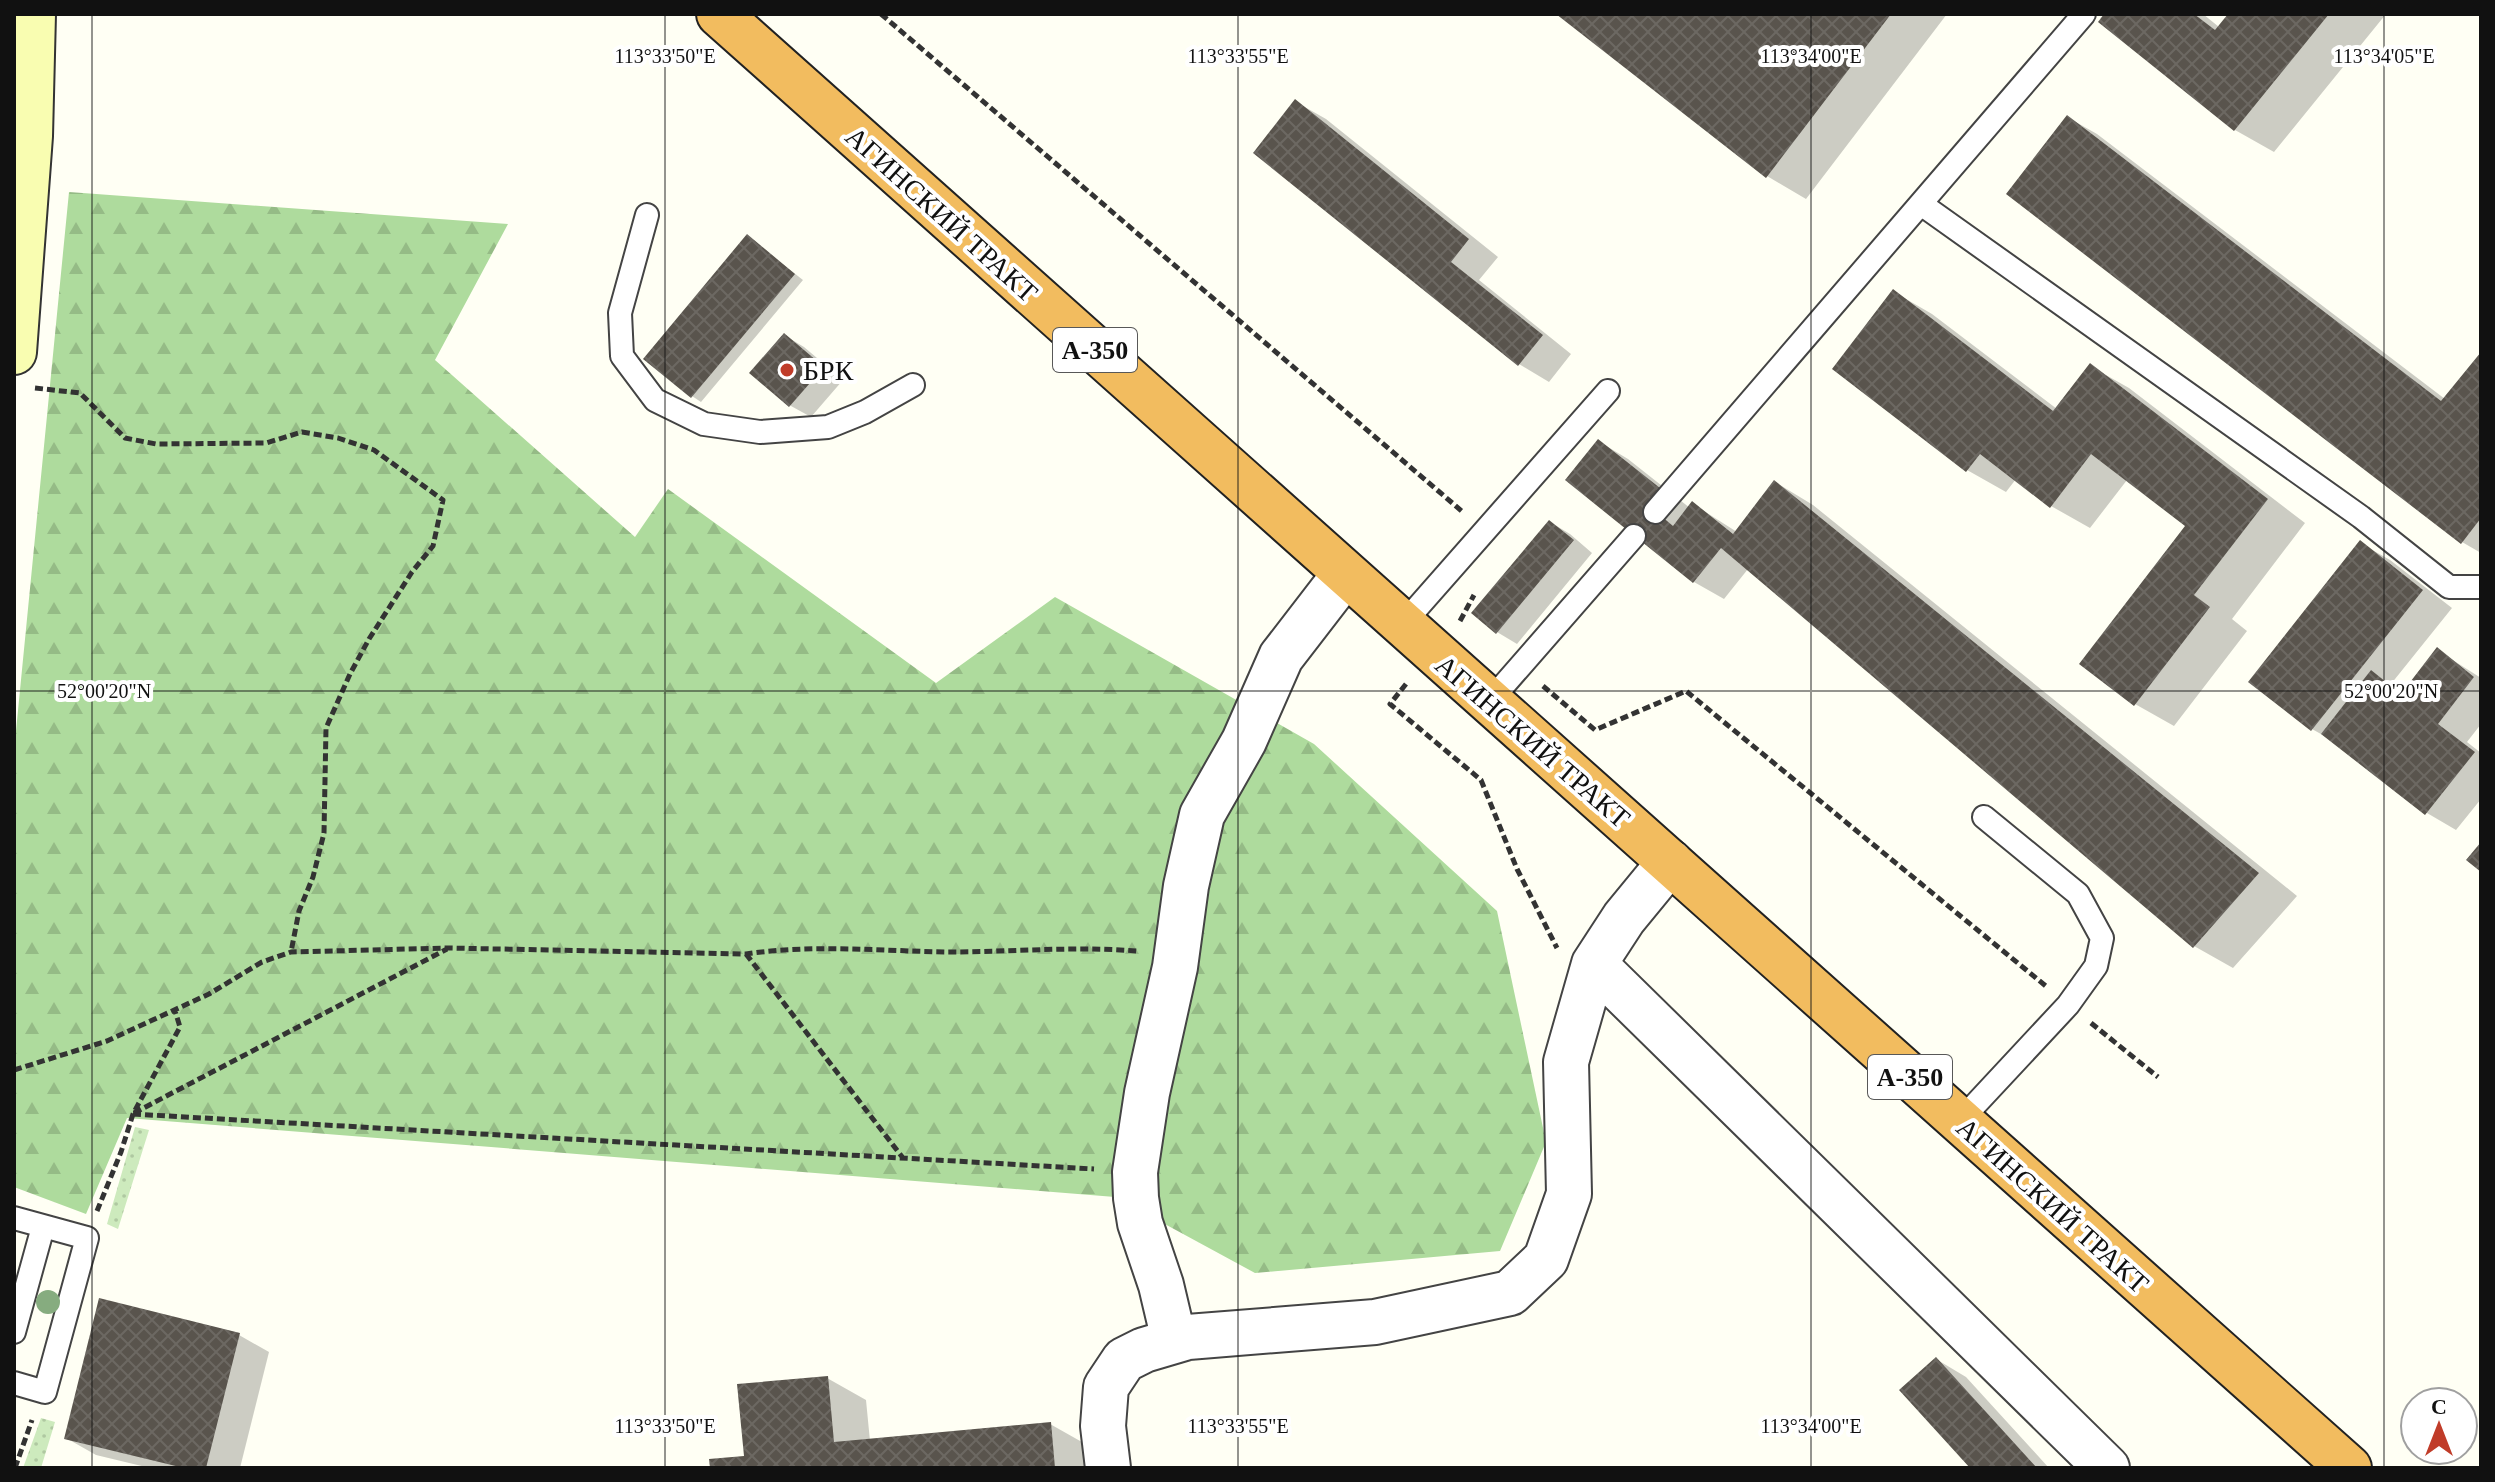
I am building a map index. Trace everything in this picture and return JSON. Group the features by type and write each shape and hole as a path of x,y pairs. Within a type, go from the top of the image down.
{"highway":[{"name":"АГИНСКИЙ ТРАКТ","path":"719,14 2349,1468"}],"street":[{"path":"21,370 22,136 33,14"},
{"path":"1174,1340 1161,1285 1140,1223 1135,1172 1147,1093 1175,967 1186,886 1202,815 1244,741 1281,657 1345,574"},
{"path":"1108,1468 1103,1426 1106,1387 1124,1360 1174,1340 1375,1322 1510,1293 1546,1259 1569,1194 1566,1062 1578,962 1624,918 1670,862"},
{"path":"1578,962 2107,1468"}],"lane":[{"path":"1655,512 2084,14"},
{"path":"1921,204 2361,517 2449,587 2481,587"},
{"path":"647,215 620,313 622,356 655,400 704,424 760,432 828,427 865,412 913,385"},
{"path":"1417,638 1484,530 1608,391"},
{"path":"1489,702 1634,536"},
{"path":"1959,1122 2068,1005 2096,966 2102,938 2078,894 1984,817"},
{"path":"14,1218 87,1238 45,1392 14,1383"},
{"path":"14,1332 43,1227"}],"path":[{"path":"881,14 1496,541 1462,619 1417,638 1390,704 1481,780 1517,869 1578,962"},
{"path":"21,370 80,393 125,438 156,444 266,443 302,432 338,438 374,450 443,500 433,546 412,572 369,639 326,728 324,833 313,877 299,911 291,952"},
{"path":"1519,666 1595,730 1686,691 2158,1077"},
{"path":"133,1114 449,948"},
{"path":"14,1070 107,1041 175,1011 262,962 291,952 449,948 746,954 826,948 943,952 1108,949 1141,952 1175,967"},
{"path":"746,954 903,1158"},
{"path":"87,1238 133,1114 180,1027 175,1011"},
{"path":"133,1114 1135,1172"},
{"path":"15,1468 45,1392"}],"green space":[{"path":"69,192 508,224 435,360 635,537 668,489 936,683 1055,597 1314,744 1497,911 1546,1142 1500,1251 1255,1273 1115,1197 127,1118 86,1214 14,1187 14,751"},
{"path":"135,1127 149,1130 118,1229 107,1224"},
{"path":"41,1418 55,1422 41,1468 23,1468"}],"building":[{"path":"1556,14 1891,14 1766,178"},
{"path":"2104,14 2194,14 2215,30 2228,14 2329,14 2234,131 2098,22"},
{"path":"1295,99 1469,239 1451,262 1543,335 1518,366 1253,153"},
{"path":"2067,115 2441,401 2481,352 2481,518 2461,544 2006,194"},
{"path":"747,234 795,274 691,398 643,359"},
{"path":"1893,289 2053,411 2090,363 2268,499 2194,595 2210,607 2134,706 2079,664 2185,526 2091,454 2050,508 1980,454 1966,472 1832,369"},
{"name":"БРК","path":"784,333 824,367 789,407 749,373"},
{"path":"1598,439 1660,488 1647,504 1673,526 1692,501 1733,534 1774,480 2259,873 2193,948 1721,548 1693,583 1565,480"},
{"path":"1549,520 1574,540 1496,634 1471,613"},
{"path":"2360,540 2423,590 2311,731 2248,682"},
{"path":"2437,647 2474,677 2438,724 2475,752 2425,815 2321,734 2371,670 2401,694"},
{"path":"2481,842 2481,872 2466,860"},
{"path":"99,1298 240,1333 206,1468 184,1468 64,1439"},
{"path":"1936,1357 2037,1468 1970,1468 1899,1390"},
{"path":"828,1376 834,1442 1051,1422 1055,1468 710,1468 709,1459 744,1456 737,1384"}],"place":[{"name":"БРК","path":"787,370"}]}
